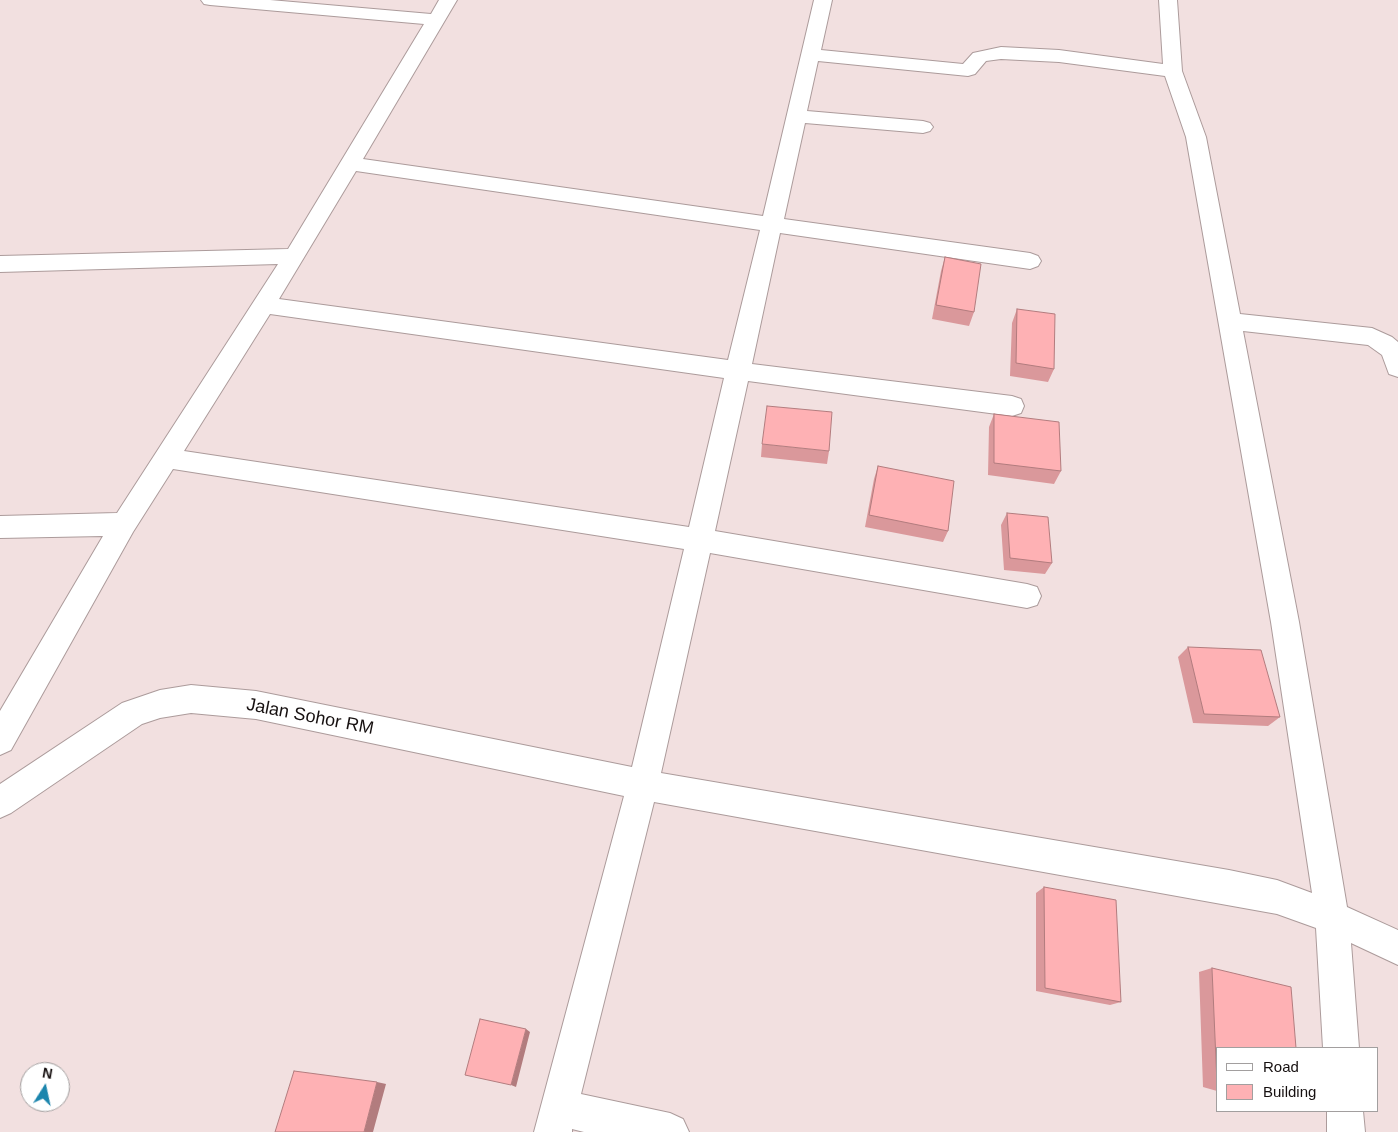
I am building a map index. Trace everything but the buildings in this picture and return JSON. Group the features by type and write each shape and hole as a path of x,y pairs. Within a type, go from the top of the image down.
{"street":[{"path":"0,740 124,524 295,256 442,10 210,0"},
{"path":"670,1132 556,1120 643,785 812,55 823,0"},
{"path":"1168,0 1173,71 1196,137 1285,622 1332,917 1341,1047"},
{"path":"812,55 968,70 980,57 1002,53 1016,53 1059,56 1173,71"},
{"path":"797,116 923,127"},
{"path":"350,164 1030,261"},
{"path":"0,264 295,256"},
{"path":"264,305 739,371 1012,406"},
{"path":"1229,322 1372,337 1384,342 1393,351 1398,368"},
{"path":"166,458 700,540 1027,596"},
{"path":"0,527 124,524"},
{"name":"Jalan Sohor RM","path":"0,802 133,713 160,704 191,699 256,705 643,785 1277,897 1332,917 1398,948"},
{"path":"1345,1112 1346,1132"}]}
